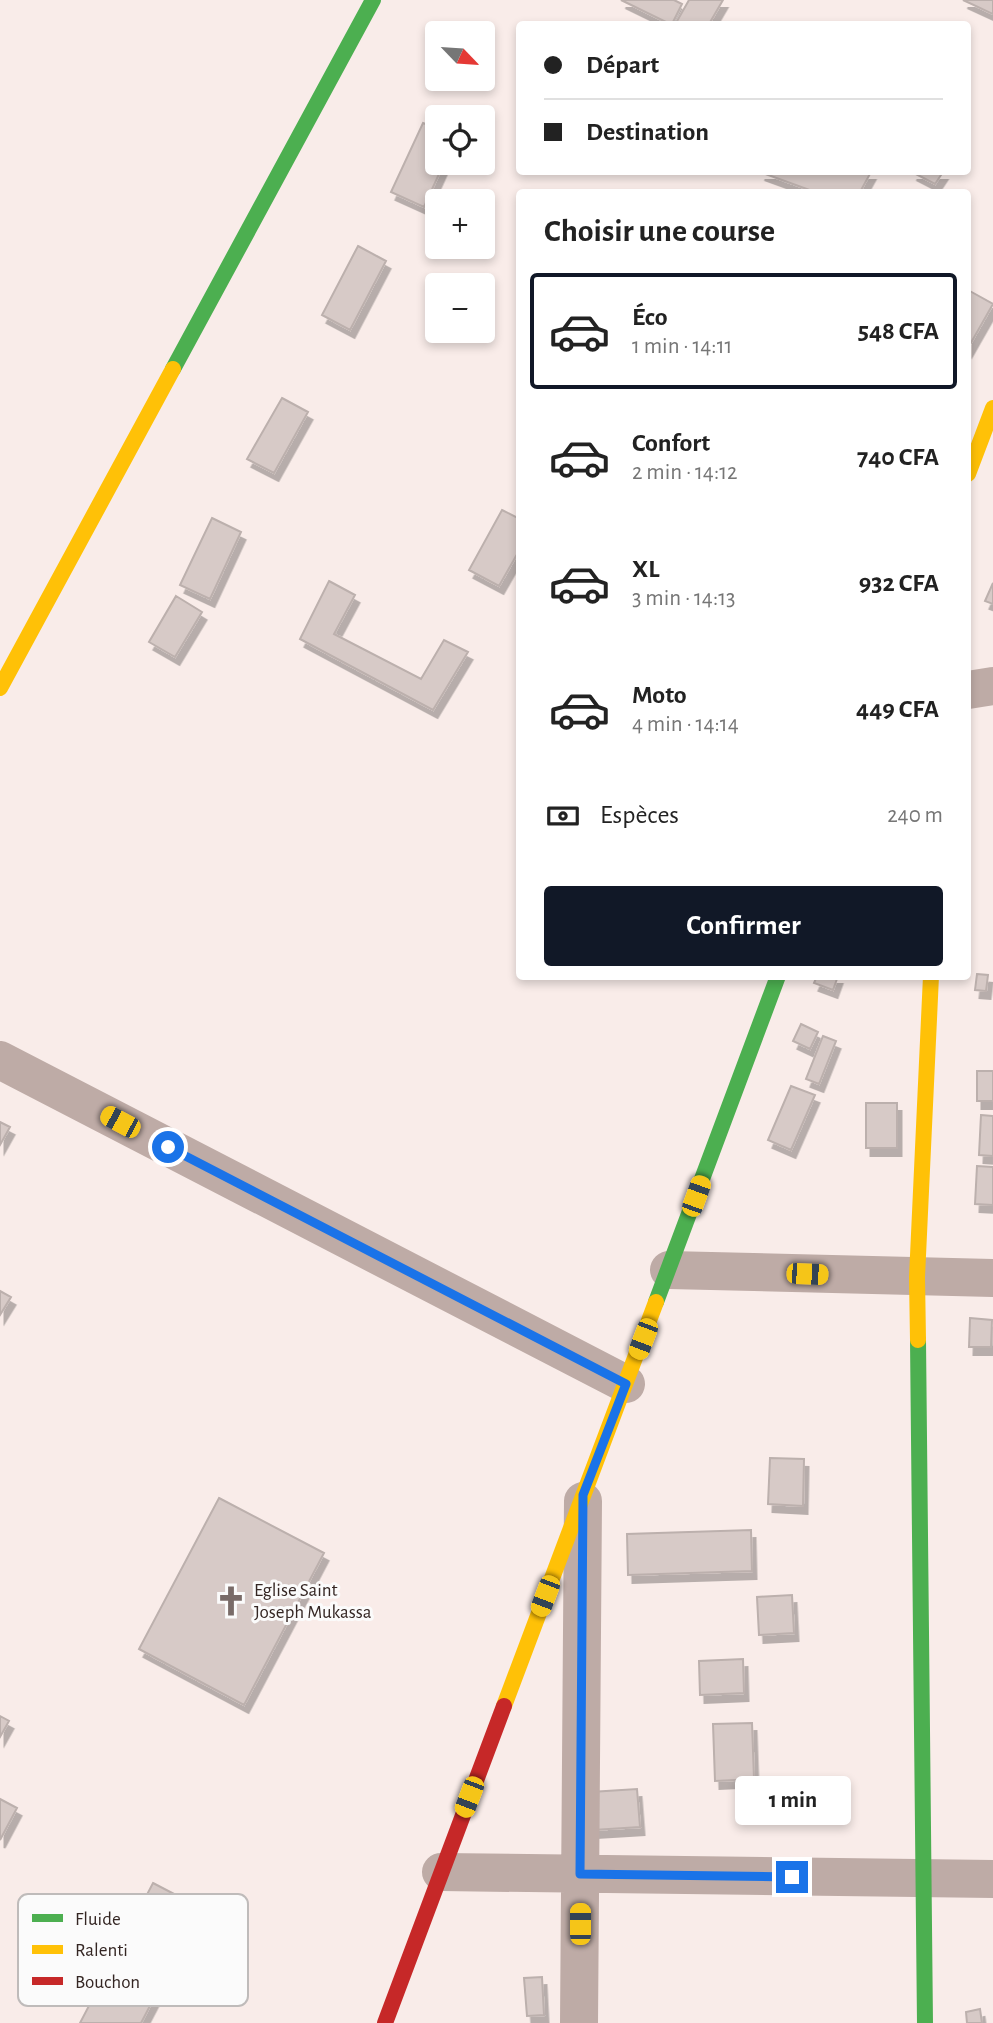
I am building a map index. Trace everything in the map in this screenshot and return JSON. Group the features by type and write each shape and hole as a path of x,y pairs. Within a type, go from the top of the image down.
{"street":[{"path":"0,688 373,0"},
{"path":"971,466 993,408"},
{"path":"971,689 993,685"},
{"path":"385,2023 777,980"},
{"path":"925,2023 917,1277 931,980"},
{"path":"0,1060 626,1384"},
{"path":"669,1270 993,1279"},
{"path":"579,2023 583,1495"},
{"path":"441,1872 993,1879"}],"building":[{"path":"621,0 674,0 682,4 674,21 664,21"},
{"path":"689,0 723,0 711,21 677,21"},
{"path":"963,0 993,0 993,14"},
{"path":"423,123 425,124 425,175 439,175 432,189 425,189 424,207 391,192"},
{"path":"768,175 869,175 862,189 807,189"},
{"path":"918,175 941,175 935,184"},
{"path":"358,246 386,261 350,330 322,315"},
{"path":"971,292 993,304 971,343"},
{"path":"282,398 308,412 274,473 247,459"},
{"path":"502,510 516,517 516,556 499,586 469,570"},
{"path":"212,518 241,532 210,599 180,585"},
{"path":"329,581 355,595 334,634 421,679 444,640 468,652 433,710 300,639"},
{"path":"993,583 993,604 985,601"},
{"path":"176,596 202,612 175,657 149,642"},
{"path":"977,974 988,975 986,991 975,990"},
{"path":"815,980 837,980 833,990 814,983"},
{"path":"801,1024 818,1032 810,1049 793,1041"},
{"path":"823,1036 836,1041 819,1084 806,1079"},
{"path":"977,1071 993,1071 993,1101 977,1101"},
{"path":"791,1086 815,1095 791,1150 768,1140"},
{"path":"866,1103 897,1103 897,1148 866,1148"},
{"path":"981,1115 993,1116 993,1156 979,1155"},
{"path":"0,1122 10,1127 0,1145"},
{"path":"977,1166 993,1167 993,1205 975,1204"},
{"path":"0,1291 11,1297 0,1315"},
{"path":"970,1318 992,1320 991,1347 969,1347"},
{"path":"770,1458 804,1459 803,1506 768,1504"},
{"name":"Eglise Saint Joseph Mukassa","path":"219,1498 324,1553 244,1705 139,1649"},
{"path":"751,1530 752,1571 628,1575 627,1534"},
{"path":"792,1595 794,1633 759,1635 757,1597"},
{"path":"743,1659 744,1693 700,1695 699,1661"},
{"path":"0,1716 9,1721 0,1737"},
{"path":"752,1723 754,1779 715,1781 713,1724"},
{"path":"637,1789 640,1827 593,1830 591,1792"},
{"path":"0,1799 17,1808 0,1840"},
{"path":"153,1883 174,1894 147,1894"},
{"path":"542,1977 544,2015 527,2016 524,1978"},
{"path":"89,2006 150,2006 141,2023 80,2023"},
{"path":"980,2009 982,2023 967,2023 966,2012"}],"traffic: fast":[{"path":"173,369 373,0"},
{"path":"656,1302 777,980"},
{"path":"918,1340 925,2023"}],"traffic: slow":[{"path":"0,688 173,369"},
{"path":"971,466 993,408"},
{"path":"918,1340 917,1277 931,980"},
{"path":"504,1706 656,1302"}],"traffic: jam":[{"path":"385,2023 504,1706"}],"place":[{"name":"Eglise Saint Joseph Mukassa","path":"231,1601"}],"route":[{"path":"168,1147 626,1384 583,1495 580,1874 792,1877"}]}
